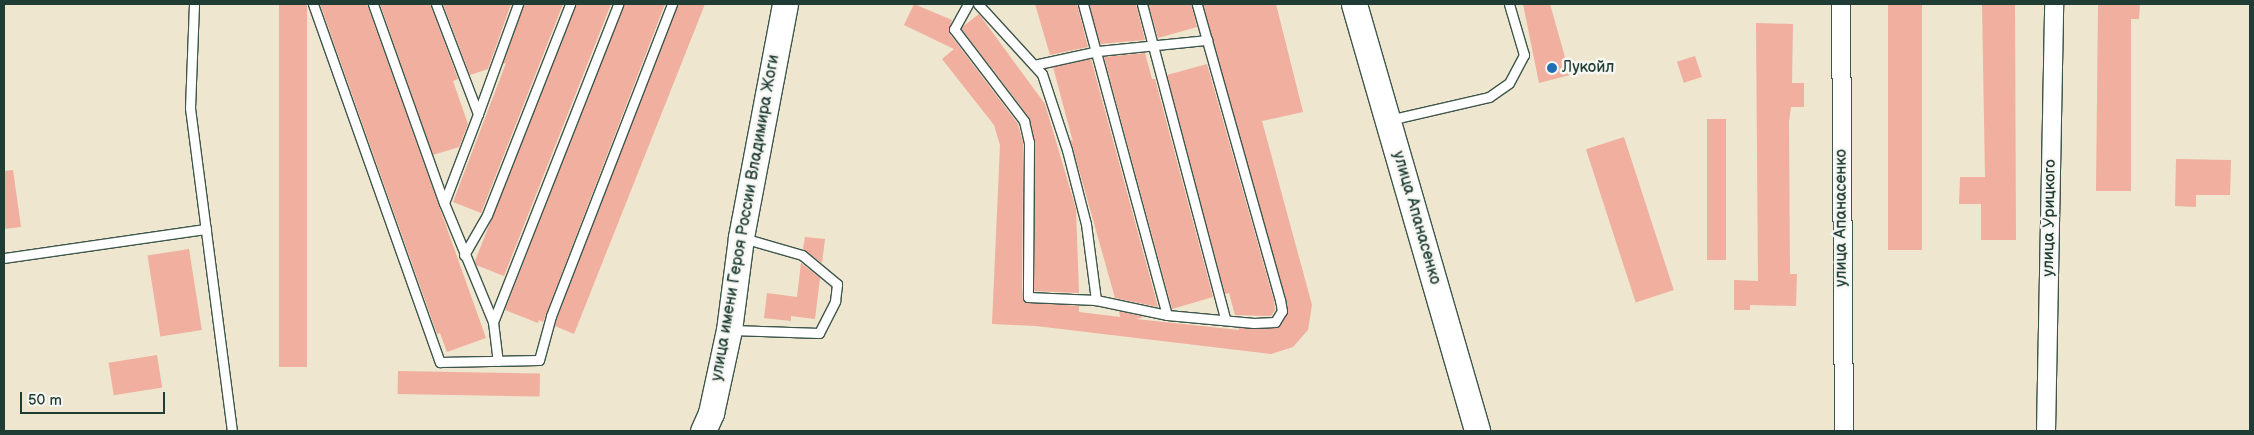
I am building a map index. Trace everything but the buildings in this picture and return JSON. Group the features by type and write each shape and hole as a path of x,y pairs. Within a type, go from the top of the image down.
{"main road":[{"name":"улица имени Героя России Владимира Жоги","path":"703,431 711,413 729,330 741,237 785,4"},
{"name":"улица Апанасенко","path":"1354,4 1477,431"}],"street":[{"name":"улица Апанасенко","path":"1841,4 1844,431"},
{"name":"улица Урицкого","path":"2046,431 2054,4"}],"lane":[{"path":"194,4 190,108 232,431"},
{"path":"313,4 440,362 539,360 551,316 672,4"},
{"path":"373,4 444,204 493,322 498,361"},
{"path":"436,4 478,114"},
{"path":"444,204 518,4"},
{"path":"464,255 486,215 570,4"},
{"path":"493,322 618,4"},
{"path":"968,4 954,29 1024,121 1029,142 1028,297 1096,300 1167,315 1225,319 1254,324 1275,322 1282,312 1197,4"},
{"path":"978,4 1042,74 1067,150 1086,224 1096,300"},
{"path":"1083,4 1098,51 1167,315"},
{"path":"1142,4 1225,319"},
{"path":"1388,120 1489,97 1510,83 1524,55 1509,4"},
{"path":"1034,65 1098,51 1208,40"},
{"path":"4,258 206,229"},
{"path":"729,330 819,332 835,301 837,284 802,255 741,237"}],"place":[{"name":"Лукойл","path":"1552,68"}]}
